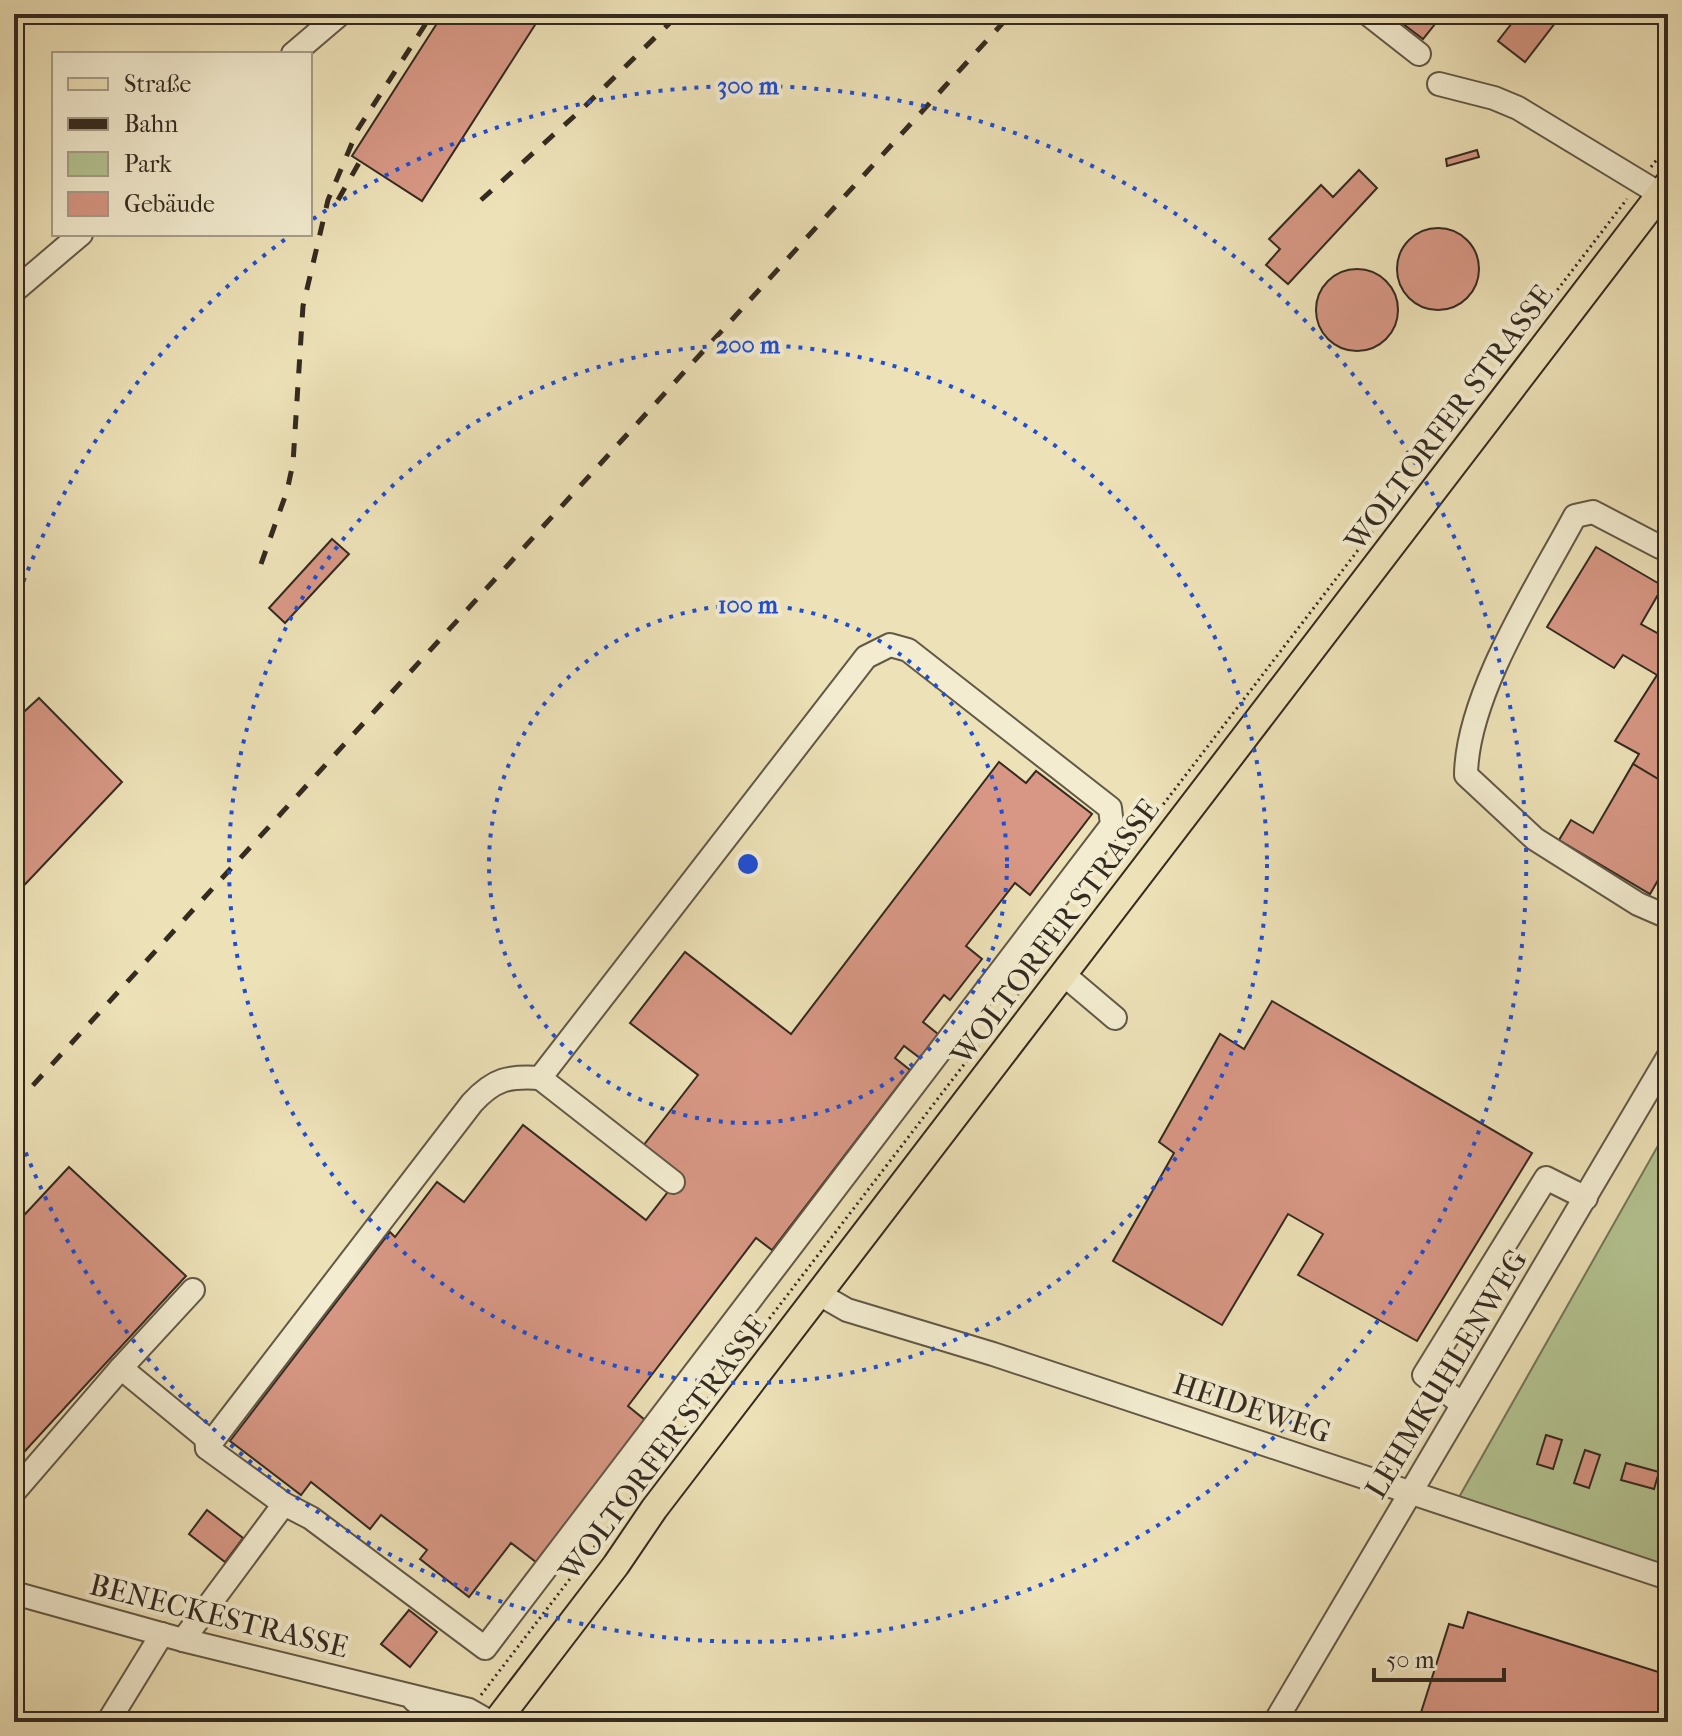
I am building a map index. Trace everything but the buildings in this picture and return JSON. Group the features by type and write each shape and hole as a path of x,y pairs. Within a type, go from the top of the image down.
{"main road":[{"name":"WOLTORFER STRASSE","path":"496,1722 1656,186"}],"street":[{"path":"295,52 340,14"},
{"path":"1368,14 1419,54"},
{"path":"1439,84 1494,98 1518,108 1656,186"},
{"path":"14,291 79,236"},
{"path":"1668,542 1660,547 1593,512 1575,516 1492,673 1466,747 1466,775 1535,839 1638,904 1668,917"},
{"path":"121,1368 206,1438 207,1448 284,1504 311,1518 485,1648 1112,825 1110,808 908,650 890,645 866,657 540,1078"},
{"path":"1063,974 1115,1018"},
{"name":"LEHMKUHLENWEG","path":"1275,1722 1668,1057"},
{"path":"207,1448 472,1103 490,1084 517,1076 540,1078 673,1182"},
{"path":"1462,1404 1424,1375 1546,1178 1586,1198"},
{"path":"14,1492 193,1290"},
{"name":"HEIDEWEG","path":"819,1294 847,1310 993,1354 1668,1578"},
{"path":"108,1722 173,1637 284,1504"},
{"name":"BENECKESTRASSE","path":"14,1593 173,1637 469,1710 490,1722"},
{"name":"BENECKESTRASSE","path":"410,1696 442,1722"}],"path":[{"path":"469,1710 1656,186 1668,145"}],"green space":[{"path":"1668,1128 1668,1566 1458,1499"}],"railway":[{"path":"261,564 287,491 293,463 303,306 328,200 358,129 432,14"},
{"path":"481,200 580,111 679,14"},
{"path":"14,1106 1011,14"},
{"path":"338,200 360,161"}]}
